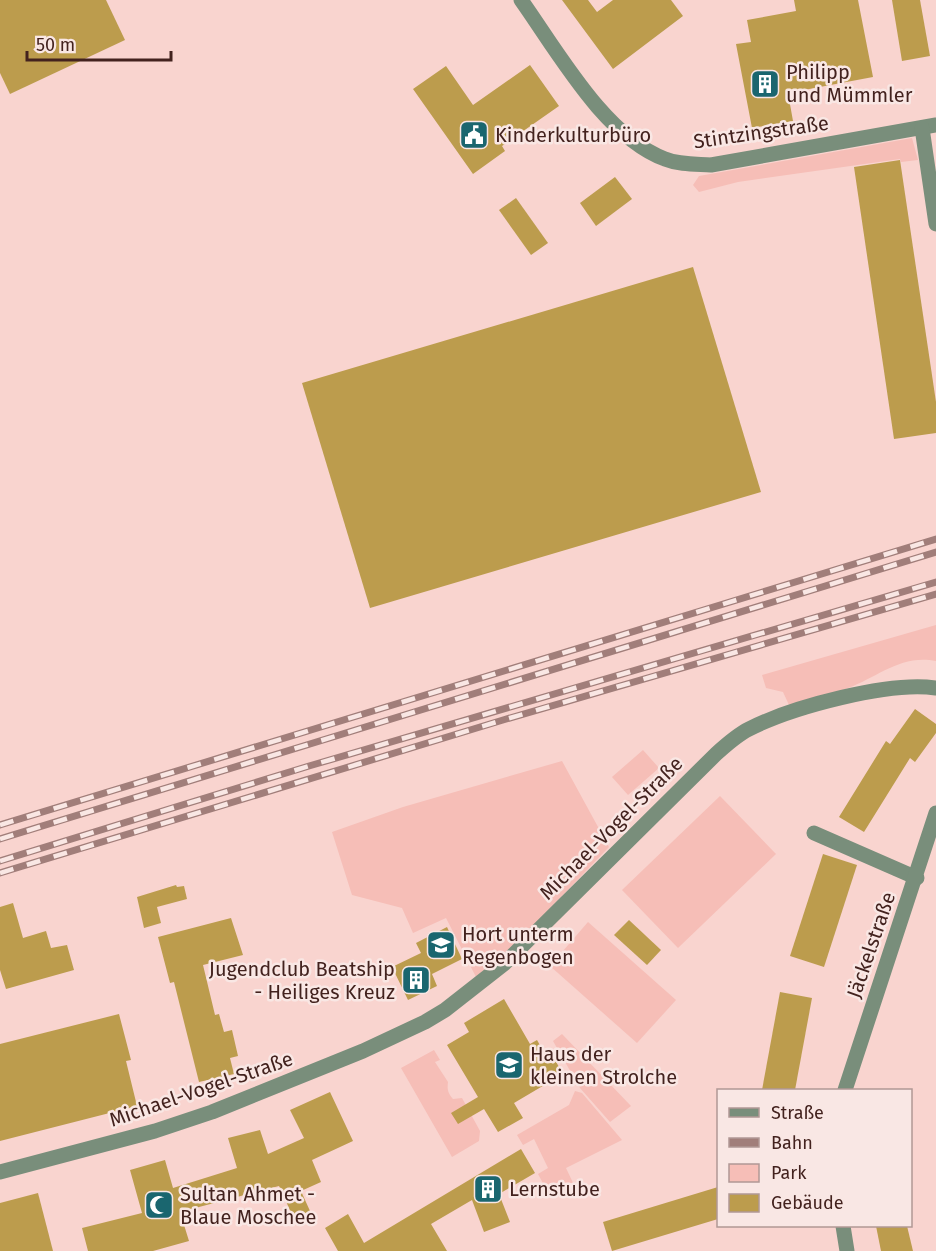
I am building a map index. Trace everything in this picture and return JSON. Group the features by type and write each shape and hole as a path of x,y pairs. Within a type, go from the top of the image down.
{"street":[{"name":"Stintzingstraße","path":"521,0 610,121 634,143 665,159 687,164 711,165 929,127"},
{"path":"929,127 936,224"},
{"name":"Michael-Vogel-Straße","path":"0,1172 144,1134 212,1112 363,1052 424,1022 445,1010 505,963 716,754 742,733 788,714 861,693 907,686 936,688"},
{"name":"Jäckelstraße","path":"845,1089 936,813"},
{"path":"814,833 916,878"},
{"path":"843,1227 847,1251"}],"green space":[{"path":"912,138 918,160 901,162 900,159 738,182 699,192 693,185 699,176"},
{"path":"936,625 936,661 923,660 901,664 841,691 789,705 783,692 766,688 762,675"},
{"path":"643,750 659,768 628,795 612,777"},
{"path":"562,761 609,847 516,944 476,977 446,918 413,933 402,908 352,895 332,832 403,807"},
{"path":"720,796 776,854 678,948 622,890"},
{"path":"588,922 676,1000 637,1043 550,966"},
{"path":"562,1034 631,1106 610,1122 580,1088 553,1041"},
{"path":"434,1050 440,1060 435,1062 448,1082 450,1095 453,1099 462,1098 480,1131 479,1141 452,1157 401,1068"},
{"path":"575,1091 582,1093 622,1140 566,1168 575,1187 551,1198 538,1174 548,1168 534,1139 523,1145 517,1135 569,1105"}],"building":[{"path":"0,0 106,0 125,40 10,94 0,73"},
{"path":"562,0 588,0 597,12 613,0 671,0 683,16 613,69"},
{"path":"794,0 858,0 873,77 788,93 793,121 752,128 736,44 751,42 747,20 796,11"},
{"path":"892,0 920,0 930,56 902,61"},
{"path":"530,65 559,106 502,146 505,151 473,174 413,89 446,66 473,105"},
{"path":"900,160 936,402 936,433 894,439 854,167"},
{"path":"615,177 632,199 596,226 580,203"},
{"path":"516,198 548,243 531,255 499,210"},
{"path":"693,267 761,492 370,608 302,383"},
{"path":"915,709 936,724 936,733 915,762 910,758 864,832 839,817 886,741 890,744"},
{"path":"823,854 857,865 824,967 790,956"},
{"path":"176,885 177,887 184,886 187,899 157,907 161,923 144,928 137,897"},
{"path":"13,903 23,938 46,931 51,948 67,945 74,970 6,989 0,970 0,907"},
{"path":"231,918 243,955 203,965 215,1015 219,1014 224,1032 232,1030 238,1056 230,1058 234,1074 199,1082 174,982 170,983 158,937"},
{"path":"629,920 661,950 647,965 614,935"},
{"path":"447,927 462,959 432,974 437,986 408,1000 392,967 421,953 416,943"},
{"path":"780,992 812,998 795,1089 762,1089"},
{"name":"Haus der kleinen Strolche","path":"504,999 530,1044 537,1040 546,1056 551,1053 563,1074 514,1103 523,1118 498,1132 484,1109 458,1124 451,1113 478,1097 447,1045 469,1032 464,1023"},
{"path":"119,1014 131,1060 126,1061 137,1106 0,1141 0,1044"},
{"path":"330,1092 353,1141 312,1160 321,1182 301,1191 310,1211 294,1219 279,1186 180,1212 189,1241 153,1251 88,1251 82,1228 142,1213 130,1170 165,1160 173,1188 237,1168 228,1138 260,1130 268,1154 304,1138 290,1110"},
{"path":"521,1149 535,1173 499,1194 510,1222 484,1232 472,1200 431,1224 447,1251 338,1251 325,1228 348,1214 364,1243"},
{"path":"717,1187 717,1219 612,1251 603,1222"},
{"path":"38,1193 53,1251 0,1251 0,1203"},
{"path":"876,1227 907,1227 913,1251 881,1251"}],"railway":[{"path":"0,825 936,539"},
{"path":"0,839 936,552"},
{"path":"0,861 309,766 936,582"},
{"path":"0,873 503,720 936,594"}],"place":[{"name":"Philipp und Mümmler","path":"765,84"},
{"name":"Kinderkulturbüro","path":"474,135"},
{"name":"Hort unterm Regenbogen","path":"441,945"},
{"name":"Jugendclub Beatship - Heiliges Kreuz","path":"416,980"},
{"name":"Haus der kleinen Strolche","path":"509,1065"},
{"name":"Lernstube","path":"488,1189"},
{"name":"Sultan Ahmet - Blaue Moschee","path":"159,1205"}]}
